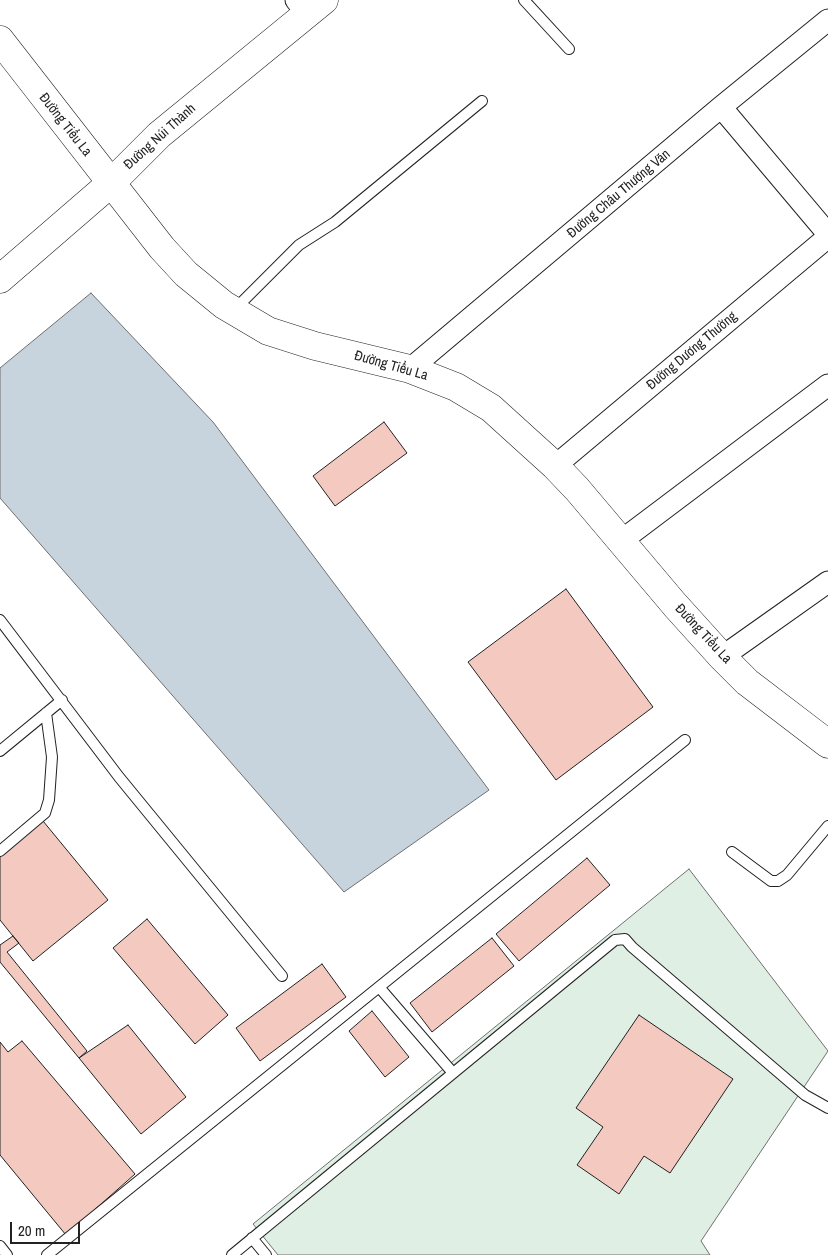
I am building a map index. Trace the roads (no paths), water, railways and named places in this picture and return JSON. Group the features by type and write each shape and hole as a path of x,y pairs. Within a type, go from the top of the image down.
{"main road":[{"name":"Đường Núi Thành","path":"0,279 111,183 159,135 309,5"},
{"name":"Đường Tiểu La","path":"0,40 136,217 186,274 224,306 268,331 315,346 410,369 456,387 491,408 577,488 676,605 747,682 828,744"}],"street":[{"name":"Đường Châu Thượng Văn","path":"410,369 721,107 828,20"},
{"name":"Đường Dương Thường","path":"555,466 828,235 721,107"},
{"path":"622,541 828,385"},
{"path":"722,656 828,582"}],"lane":[{"path":"524,0 569,49"},
{"path":"233,311 298,245 334,222 482,101"},
{"path":"0,620 119,777 282,976"},
{"path":"0,751 62,700"},
{"path":"0,851 45,813 49,800 52,757 46,713"},
{"path":"47,1255 685,740"},
{"path":"732,852 771,881 778,881 787,875 828,826"},
{"path":"232,1255 615,940 625,939 805,1096 828,1108"},
{"path":"379,987 453,1073"},
{"path":"252,1238 266,1255"},
{"path":"0,1246 7,1255"}]}
